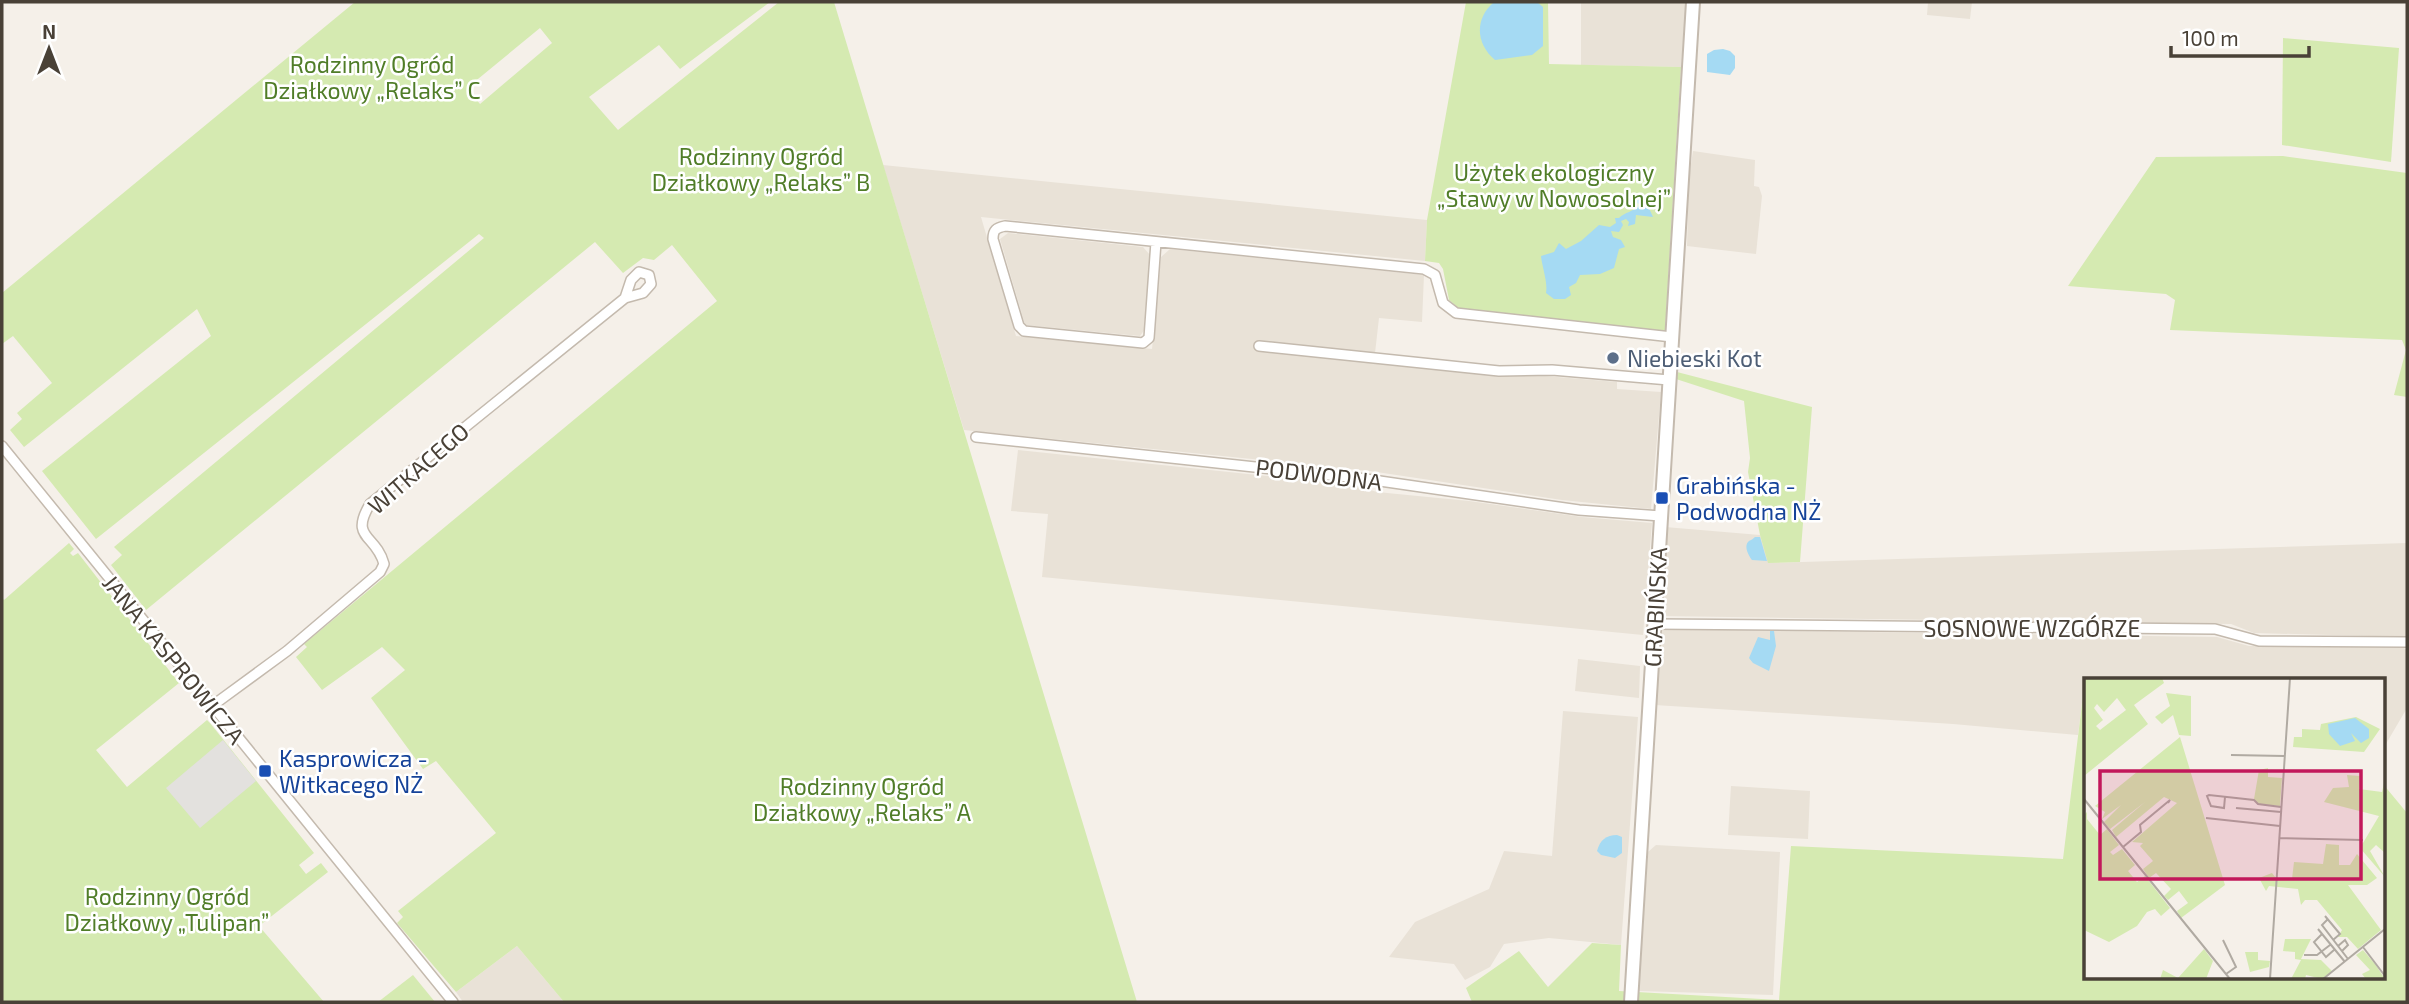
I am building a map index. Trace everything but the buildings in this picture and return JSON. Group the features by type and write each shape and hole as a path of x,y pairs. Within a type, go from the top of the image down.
{"street":[{"name":"GRABIŃSKA","path":"1631,1002 1693,2"},
{"path":"1156,242 1149,338 1143,343 1028,332 1020,328 993,233 1005,226 1423,269 1435,275 1443,303 1456,313 1576,324 1672,337"},
{"name":"WITKACEGO","path":"212,706 287,651 380,572 384,564 383,557 361,527 362,518 370,504 625,298"},
{"path":"1259,346 1499,371 1552,370 1669,380"},
{"name":"PODWODNA","path":"976,437 1366,478 1579,510 1661,516"},
{"name":"JANA KASPROWICZA","path":"2,446 453,1002"},
{"name":"SOSNOWE WZGÓRZE","path":"1654,624 2215,629 2259,640 2407,642"}],"shaded area":[{"path":"1581,2 1686,2 1681,67 1581,65"},
{"path":"1928,2 1972,2 1970,19 1927,15"},
{"path":"1693,151 1755,160 1754,186 1759,187 1762,196 1756,254 1687,246 1689,178"},
{"path":"883,165 1427,220 1425,261 981,217 1016,336 1152,349 1161,257 1170,249 1424,275 1422,322 1379,318 1374,362 1617,382 1617,389 1661,392 1651,509 1562,500 1370,471 964,430"},
{"path":"1008,233 1143,247 1150,255 1145,329 1140,336 1025,325 1000,239"},
{"path":"1018,450 1354,485 1377,492 1652,523 1643,635 1042,577 1048,514 1011,511"},
{"path":"1665,527 1760,535 1769,563 2407,543 2407,637 2254,633 2231,624 1662,616"},
{"path":"1659,629 2217,637 2249,646 2400,646 2407,650 2407,708 2384,747 2384,678 2084,678 2078,735 1953,724 1655,705"},
{"path":"1578,659 1640,666 1639,698 1575,691"},
{"path":"1563,711 1638,717 1621,945 1549,938 1504,944 1490,967 1465,980 1454,964 1389,957 1415,922 1489,889 1504,851 1552,856"},
{"path":"223,740 256,781 200,828 166,788"},
{"path":"1731,786 1810,791 1808,839 1728,835"},
{"path":"1656,845 1780,852 1773,995 1639,991 1648,852"},
{"path":"517,946 564,1002 463,1002 456,992"}],"green space":[{"path":"355,2 770,2 680,69 659,45 589,97 618,130 779,2 834,2 1137,1002 564,1002 517,946 456,992 397,923 403,917 398,911 496,833 436,761 423,769 371,698 405,670 382,647 322,690 296,657 307,647 304,644 717,301 672,245 654,260 643,258 623,273 595,242 146,610 111,565 122,555 114,547 484,238 479,234 96,539 42,471 211,336 197,309 24,447 10,430 22,419 17,413 52,383 13,336 2,344 2,293","holes":["540,28 552,43 480,104 467,88"]},
{"name":"Użytek ekologiczny „Stawy w Nowosolnej”","path":"1466,2 1548,2 1549,64 1681,67 1665,331 1461,310 1449,300 1443,269 1439,263 1425,261 1427,220"},
{"path":"2283,38 2399,48 2391,162 2282,145"},
{"path":"2283,156 2407,173 2407,397 2394,395 2406,350 2402,340 2170,330 2175,300 2166,294 2068,286 2156,157"},
{"path":"1677,372 1812,407 1800,562 1768,563 1748,472 1750,458 1744,401 1676,379"},
{"name":"Rodzinny Ogród Działkowy „Tulipan”","path":"69,543 74,549 70,553 73,556 78,553 179,683 96,750 127,787 207,720 210,723 314,853 299,865 306,874 321,863 328,872 259,926 324,1002 2,1002 2,598 4,600"},
{"path":"2084,687 2084,979 2384,979 2384,785 2407,813 2407,1002 1472,1002 1466,988 1519,951 1548,987 1592,943 1621,945 1619,991 1779,1000 1791,846 2063,859"},
{"path":"413,975 435,1002 378,1002"}],"water":[{"path":"1494,2 1537,2 1543,7 1543,46 1532,55 1495,60 1484,47 1480,31 1483,16"},
{"path":"1723,49 1735,56 1735,68 1730,75 1707,72 1707,54"},
{"path":"1638,197 1647,204 1653,217 1636,215 1635,224 1628,226 1626,219 1621,221 1623,225 1619,232 1611,231 1613,237 1621,240 1625,247 1619,249 1614,268 1600,274 1580,275 1576,283 1569,287 1571,295 1565,299 1554,299 1546,293 1541,256 1554,252 1559,243 1566,249 1581,241 1599,225 1610,227 1616,223 1615,218 1640,205 1635,201"},
{"path":"1760,537 1767,561 1752,560 1748,554 1747,543"},
{"path":"1770,631 1774,631 1776,646 1769,671 1749,658 1758,637 1770,640"},
{"path":"1617,835 1622,837 1622,853 1615,858 1601,855 1597,851 1604,839"}],"place":[{"name":"Niebieski Kot","path":"1613,358"},
{"name":"Grabińska - Podwodna NŻ","path":"1662,498"},
{"name":"Kasprowicza - Witkacego NŻ","path":"265,771"}],"park label":[{"name":"Rodzinny Ogród Działkowy „Relaks” C","path":"372,77"},
{"name":"Rodzinny Ogród Działkowy „Relaks” B","path":"761,169"},
{"name":"Rodzinny Ogród Działkowy „Relaks” A","path":"862,799"}]}
